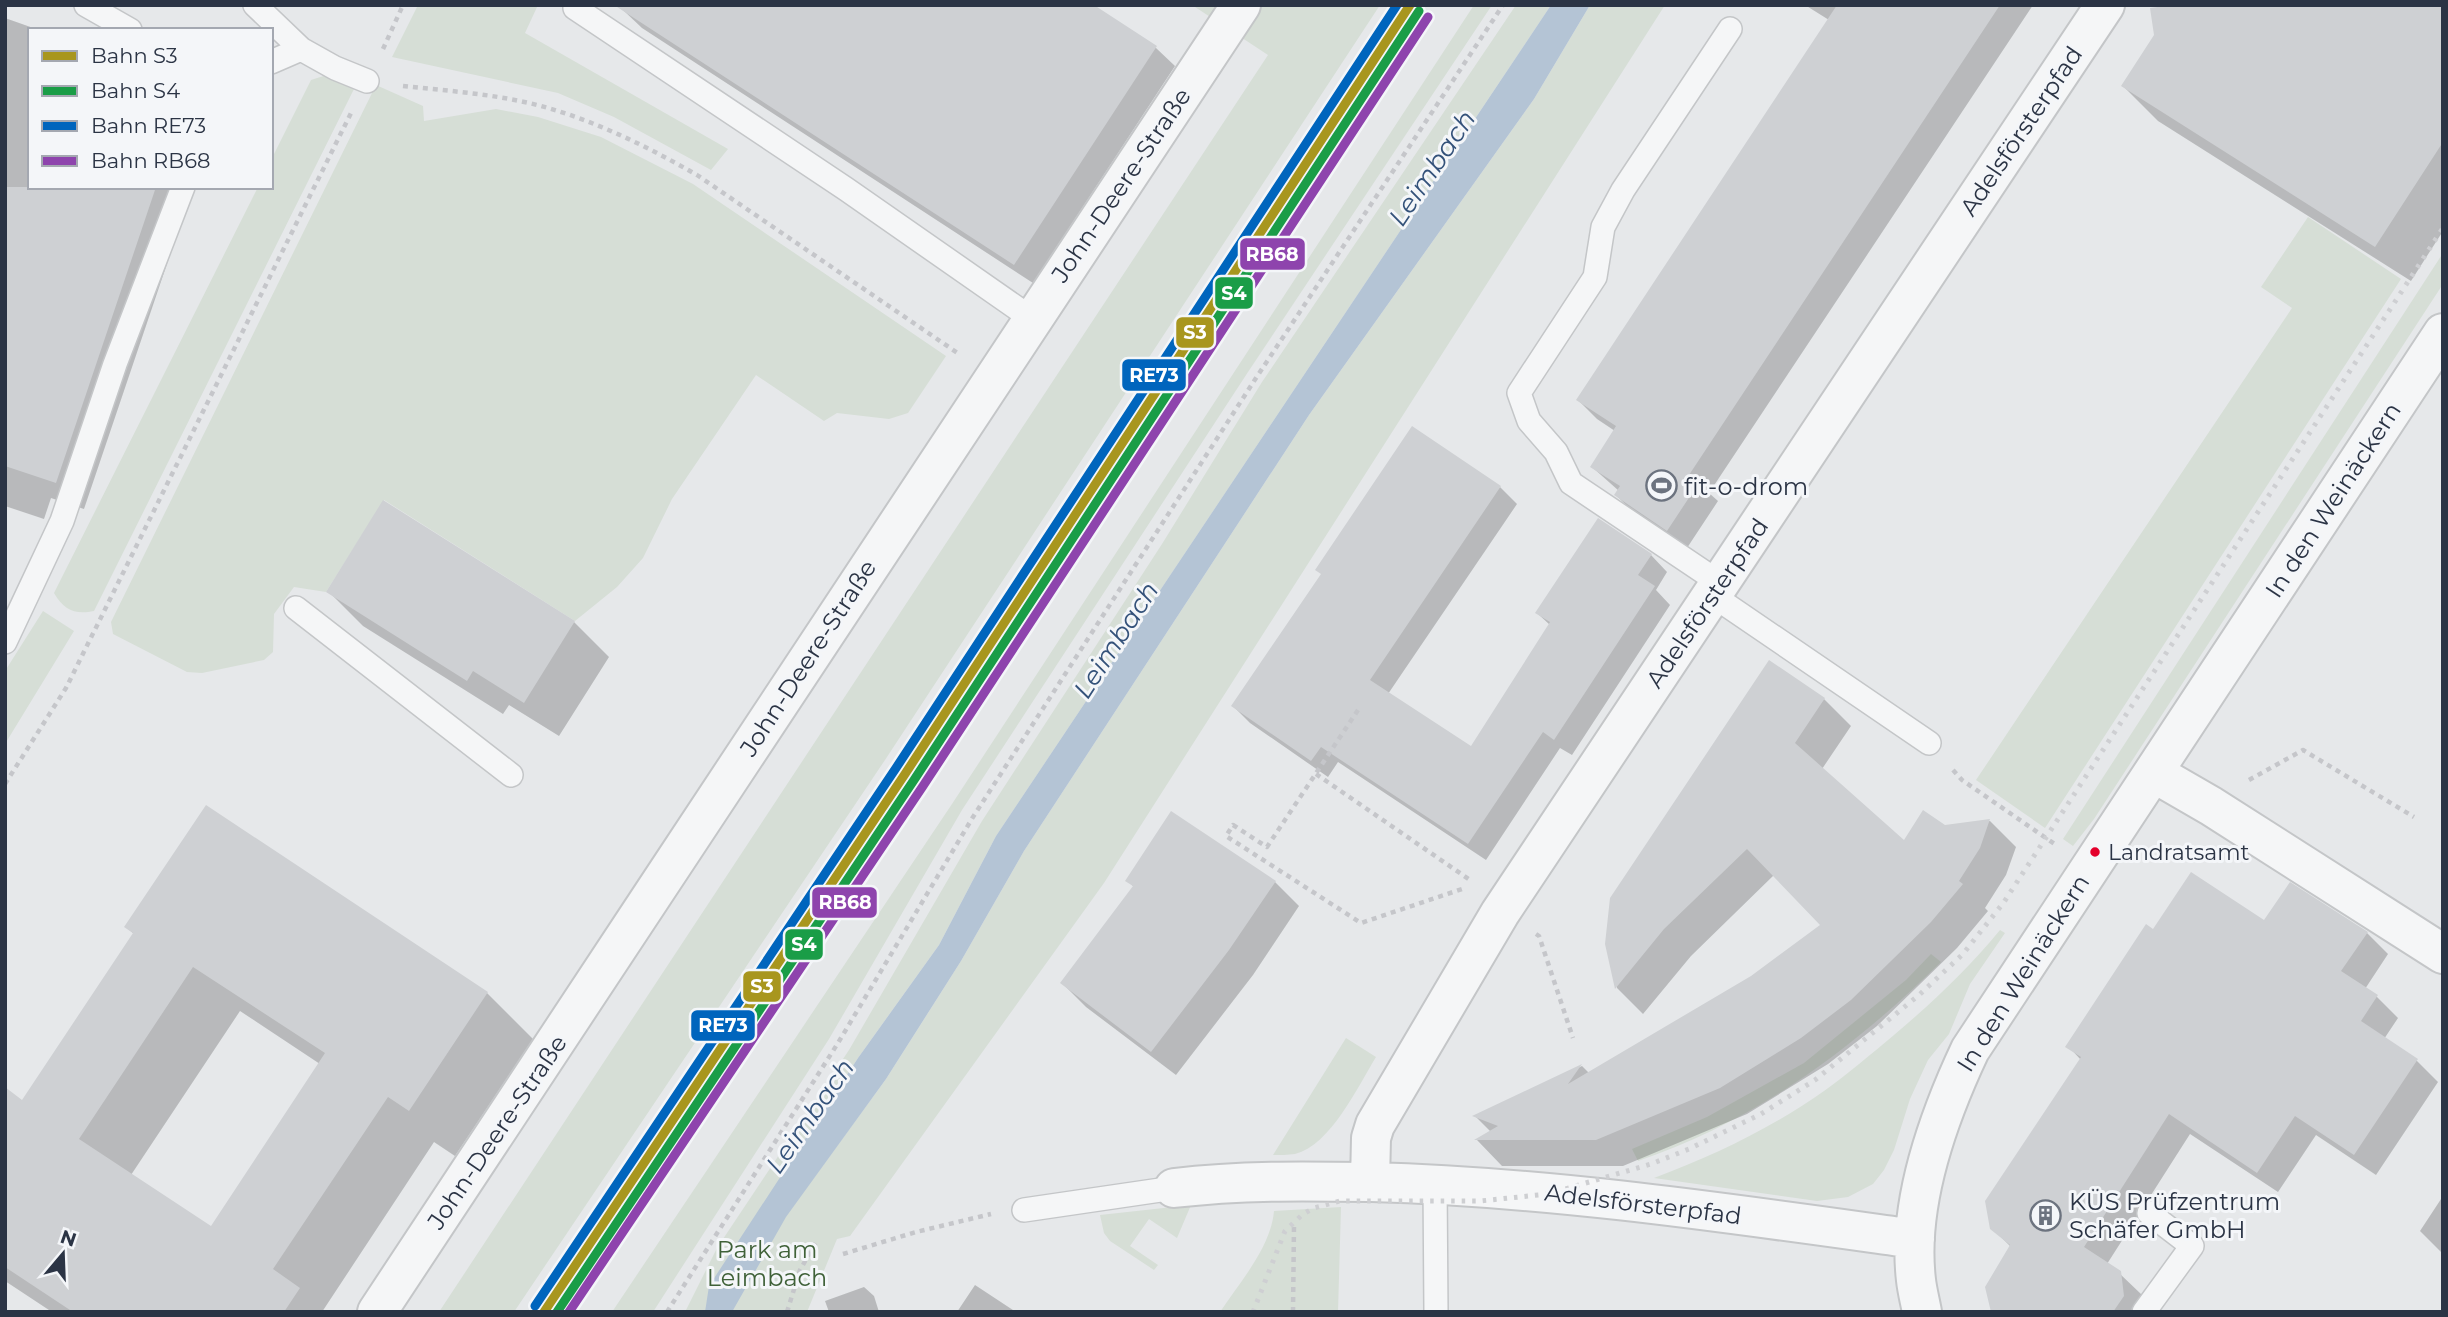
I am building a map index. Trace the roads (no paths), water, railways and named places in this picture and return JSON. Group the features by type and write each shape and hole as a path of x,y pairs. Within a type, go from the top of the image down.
{"street":[{"name":"John-Deere-Straße","path":"377,1312 663,882 1031,318 1241,5"},
{"name":"Adelsförsterpfad","path":"1370,1182 1371,1138 1375,1125 1500,914 2105,5"},
{"name":"In den Weinäckern","path":"1922,1312 1916,1280 1915,1239 1922,1189 1949,1095 1970,1050 2443,332"},
{"path":"2154,773 2211,806 2443,954"},
{"name":"Adelsförsterpfad","path":"1174,1188 1224,1182 1293,1180 1435,1183 1636,1202 1915,1239"}],"lane":[{"path":"86,5 126,28"},
{"path":"255,5 301,49 335,68 367,81"},
{"path":"577,5 575,8 846,189 1031,318"},
{"path":"1730,29 1623,190 1603,227 1595,277 1519,393 1529,421 1556,452 1571,483 1929,743"},
{"path":"273,61 301,49"},
{"path":"5,642 62,520 115,364 182,189"},
{"path":"296,608 511,775"},
{"path":"1435,1183 1436,1312"},
{"name":"Adelsförsterpfad","path":"1024,1210 1174,1188"},
{"path":"2144,1312 2192,1246 2148,1213"}],"water":[{"path":"1551,5 1590,5 1534,99 1309,415 1024,851 961,961 886,1079 786,1217 732,1312 705,1312 709,1286 858,1058 939,945 996,836"}],"railway":[{"path":"1253,1312 1285,1231 1303,1214 1314,1208 1340,1201 1480,1201 1548,1194 1651,1164 1761,1114 1815,1080 1919,995 1963,954 2004,902 2443,228"}],"rail line":[{"name":"RE73","path":"535,1306 896,768 1397,5"},
{"name":"S3","path":"544,1312 905,774 1410,5"},
{"name":"S4","path":"557,1312 914,780 1419,11"},
{"name":"RB68","path":"569,1312 923,786 1428,17"}],"place":[{"name":"fit-o-drom","path":"1661,486"},
{"name":"Landratsamt","path":"2095,852"},
{"name":"KÜS Prüfzentrum Schäfer GmbH","path":"2046,1215"}],"water label":[{"name":"Leimbach","path":"1432,168"},
{"name":"Leimbach","path":"1116,640"},
{"name":"Leimbach","path":"810,1116"}],"park label":[{"name":"Park am Leimbach","path":"767,1263"}]}
